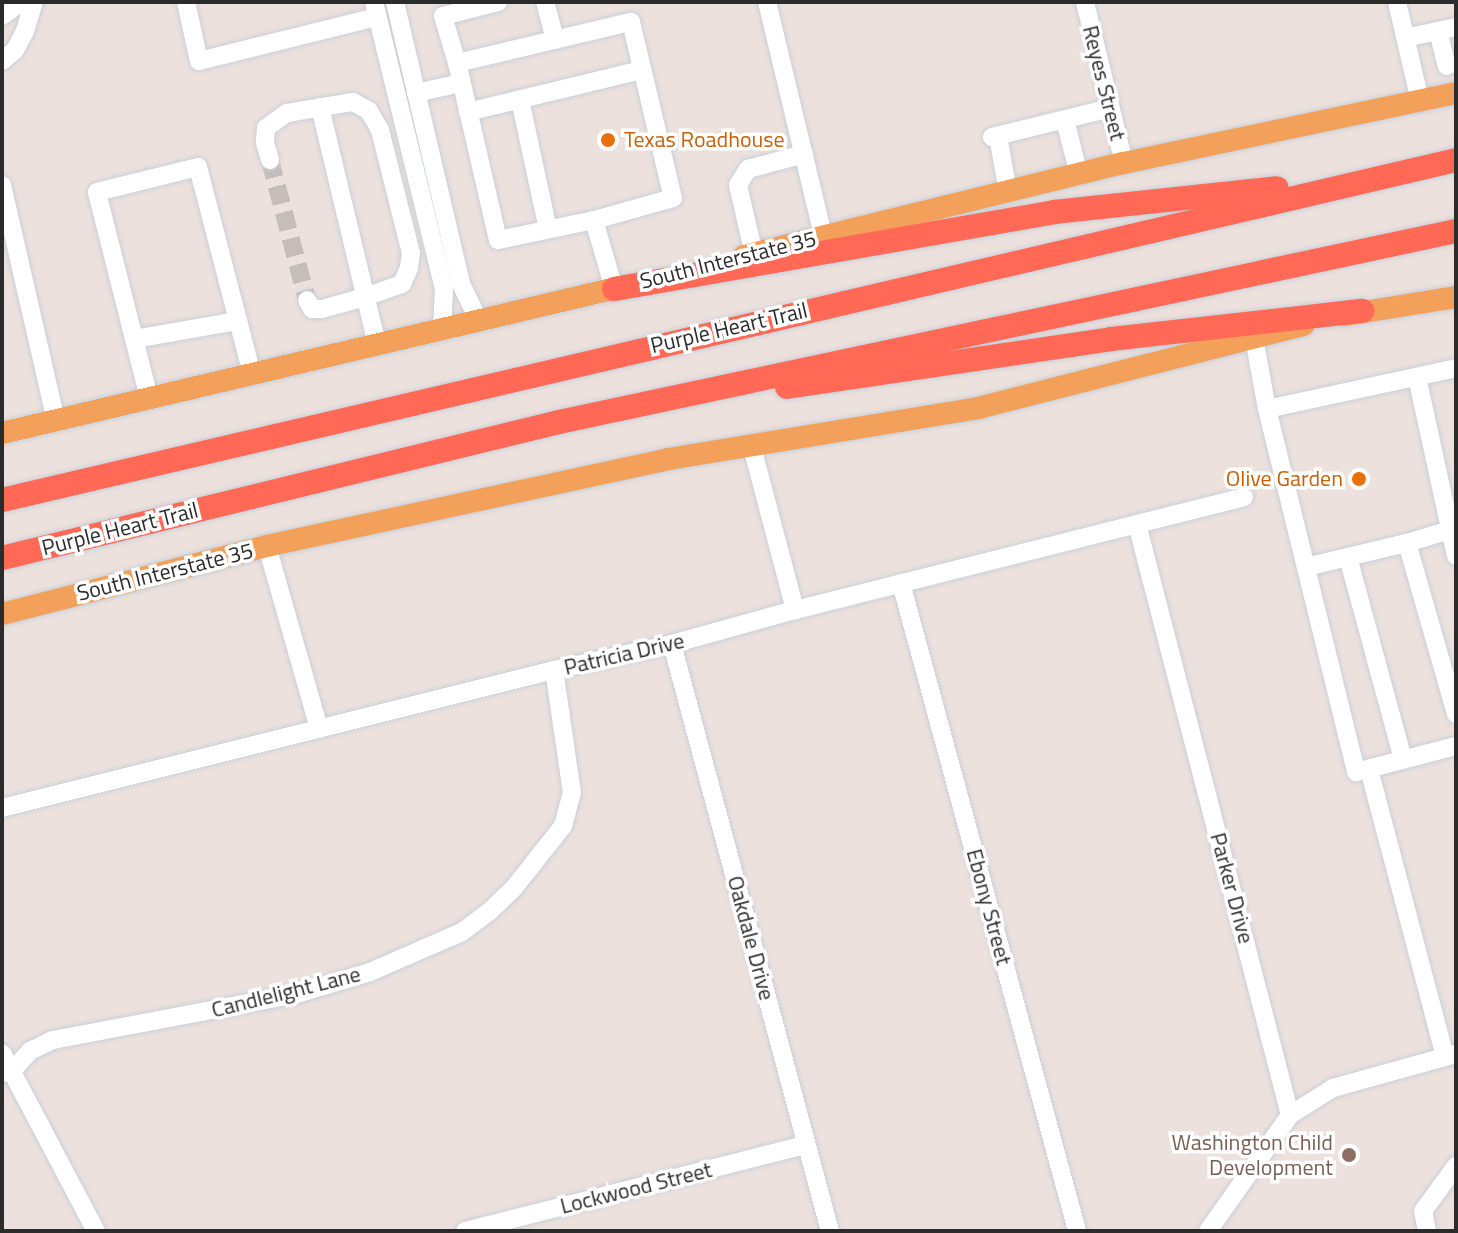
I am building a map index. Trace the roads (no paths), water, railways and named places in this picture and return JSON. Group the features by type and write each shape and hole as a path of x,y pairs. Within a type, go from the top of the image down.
{"highway":[{"name":"Purple Heart Trail","path":"2,500 1456,160"},
{"path":"614,289 1054,212 1383,177"},
{"name":"Purple Heart Trail","path":"2,558 559,422 1456,231"},
{"path":"559,422 1111,339 1362,311"}],"main road":[{"name":"South Interstate 35","path":"2,433 614,289 1124,163 1456,93"},
{"name":"South Interstate 35","path":"2,614 267,546 668,459 978,408 1362,311 1456,297"}],"street":[{"path":"2,16 21,2"},
{"path":"2,61 15,50 34,2"},
{"path":"186,2 199,61 375,10 395,93 461,284 479,321"},
{"path":"395,2 415,89 434,208 444,289 442,330"},
{"path":"457,63 631,22 673,198 594,220 498,240 443,16 498,2"},
{"path":"545,2 555,40"},
{"path":"767,2 823,236"},
{"name":"Reyes Street","path":"1085,2 1124,163"},
{"path":"1397,2 1420,101"},
{"path":"1405,38 1447,29 1447,66"},
{"path":"468,112 642,70"},
{"path":"395,93 461,83"},
{"path":"520,100 548,229"},
{"path":"270,160 265,142 266,128 287,113 353,102 369,111 380,130 411,253 402,284 322,309 312,309 307,300"},
{"path":"320,107 377,345"},
{"path":"1008,192 995,137 1111,108"},
{"path":"1065,120 1079,175"},
{"path":"754,254 738,185 748,169 804,154"},
{"path":"149,398 97,192 198,167 252,374"},
{"path":"2,185 56,420"},
{"path":"594,220 614,289"},
{"path":"134,339 237,321"},
{"path":"1254,338 1267,409 1356,772 1456,746"},
{"path":"1267,409 1456,368"},
{"path":"1417,377 1453,529 1456,556"},
{"path":"752,447 795,610"},
{"name":"Patricia Drive","path":"2,808 554,670 672,644 1244,497"},
{"name":"Parker Drive","path":"1137,524 1290,1115"},
{"path":"1306,567 1453,529"},
{"path":"1407,543 1456,714"},
{"path":"267,546 319,729"},
{"path":"1348,557 1403,760"},
{"name":"Ebony Street","path":"901,583 1077,1231"},
{"name":"Oakdale Drive","path":"672,644 830,1231"},
{"name":"Candlelight Lane","path":"7,1072 30,1051 53,1040 297,994 370,972 462,932 513,889 563,826 572,793 554,670"},
{"path":"1208,1231 1290,1115 1333,1088 1451,1055 1369,769"},
{"path":"2,1053 7,1072 96,1231"},
{"name":"Lockwood Street","path":"465,1231 806,1145"},
{"path":"1427,1231 1423,1211 1456,1166"}],"tunnel":[{"path":"270,160 307,300"}],"place":[{"name":"Texas Roadhouse","path":"608,140"},
{"name":"Olive Garden","path":"1359,479"},
{"name":"Washington Child Development","path":"1349,1155"}]}
